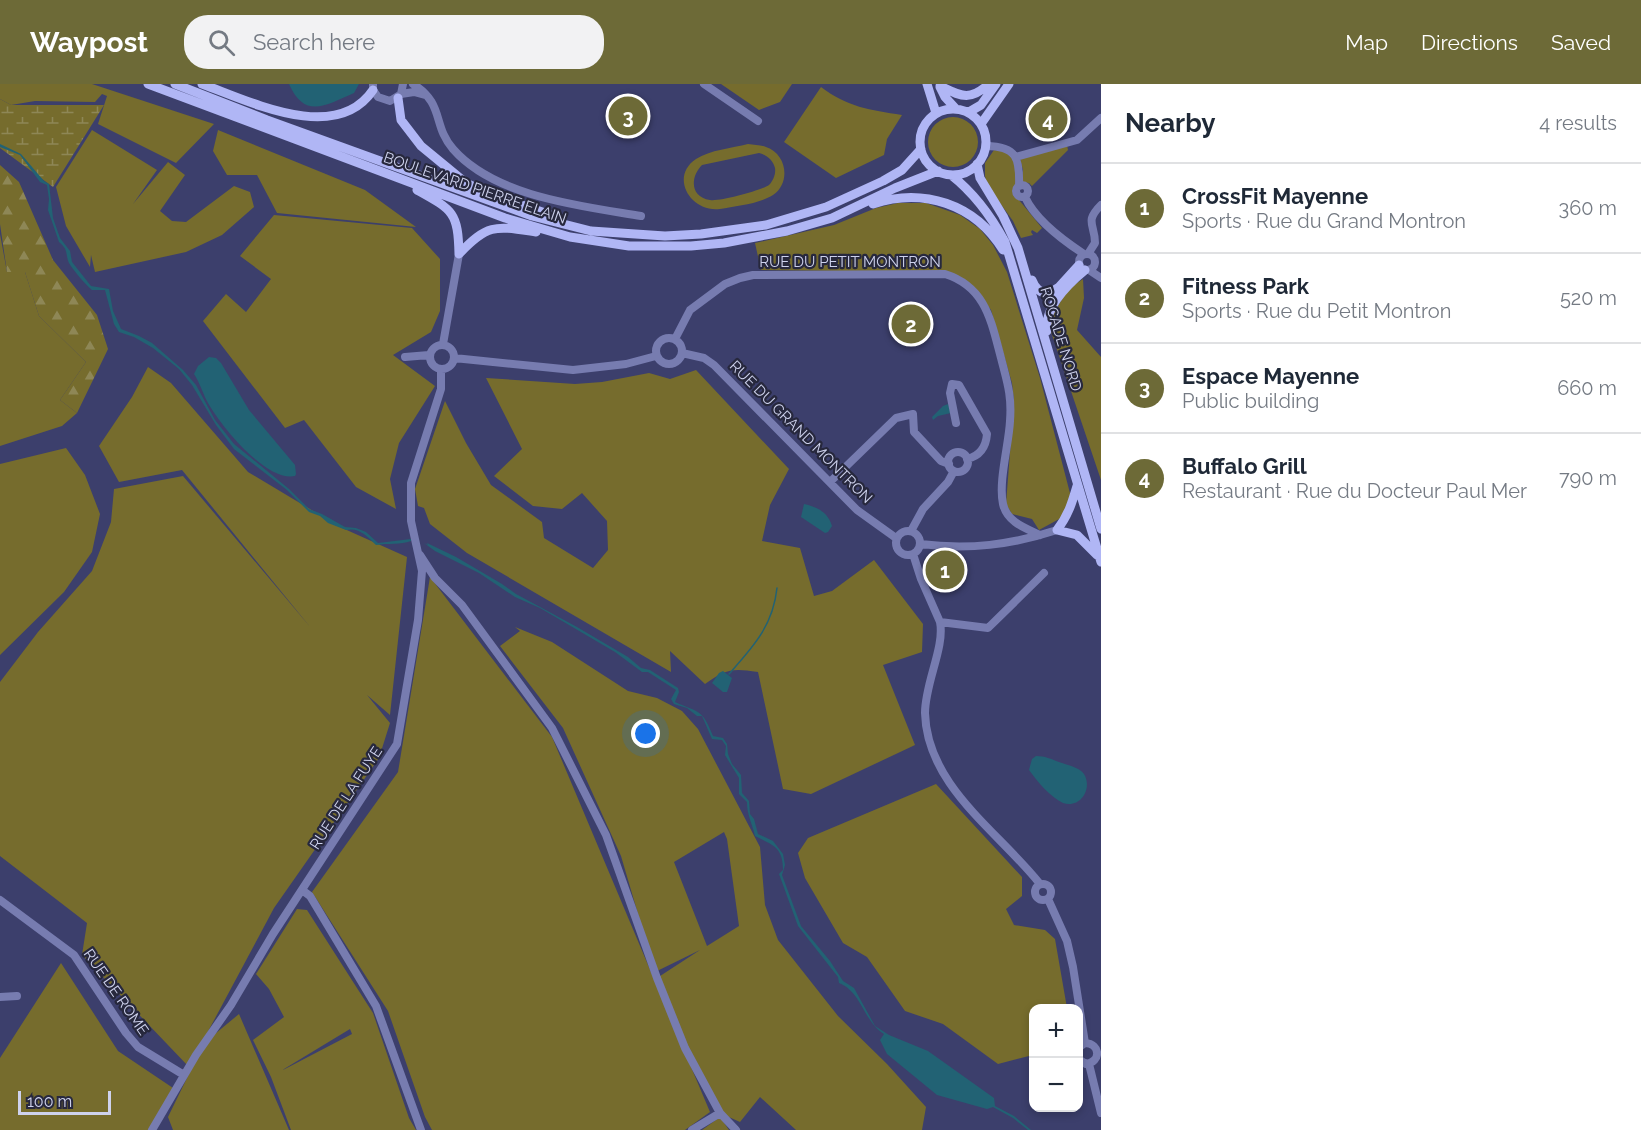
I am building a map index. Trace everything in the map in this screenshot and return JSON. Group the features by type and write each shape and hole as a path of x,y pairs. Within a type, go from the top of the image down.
{"main road":[{"name":"BOULEVARD PIERRE ELAIN","path":"148,84 505,218 570,237 629,246 691,246 758,237 832,218 895,188 938,171"},
{"name":"BOULEVARD PIERRE ELAIN","path":"175,84 267,120 532,216 591,231 665,236 701,234 766,225 826,207 883,181 902,170 921,149"},
{"path":"202,84 288,115 309,117 348,111 368,98 373,87"},
{"path":"927,84 936,113"},
{"path":"939,85 958,95 966,96 979,93 989,84"},
{"path":"969,112 981,105 996,84"},
{"path":"981,124 1009,84"},
{"path":"939,85 945,97 956,109"},
{"path":"400,96 401,120 421,146 466,183 520,205 605,232"},
{"path":"956,109 969,112 981,124 986,146 977,164 961,174 951,175 938,171 930,165 921,149 920,139 922,129 936,113 956,109"},
{"name":"ROCADE NORD","path":"977,164 980,178 1003,216 1018,248 1101,528"},
{"name":"ROCADE NORD","path":"951,175 962,183 994,223 1005,242 1101,560"},
{"path":"394,176 441,204 453,214 458,228 459,254"},
{"name":"ROCADE NORD","path":"832,218 896,198 916,197 946,202 978,219 991,232 1014,271"},
{"path":"459,254 474,238 492,228 570,237"},
{"path":"1018,248 1034,286 1043,293 1053,293 1087,265"},
{"path":"1048,348 1047,316 1063,292 1087,265"},
{"path":"1077,484 1072,505 1057,530 1077,535 1101,560"}],"street":[{"path":"400,96 403,84"},
{"path":"413,84 429,96 434,104 444,136 452,148 476,168 506,184 549,199 641,216"},
{"path":"704,84 758,121"},
{"path":"373,87 378,97 386,101 414,92 429,96"},
{"path":"1016,157 1077,140 1101,118"},
{"path":"986,146 1006,148 1016,157 1019,166 1019,186 1028,188 1029,192 1025,197 1048,225 1101,276"},
{"path":"1086,254 1095,243 1092,214 1101,205"},
{"path":"1087,265 1100,243 1092,228"},
{"path":"1066,242 1092,255 1087,265"},
{"path":"443,344 459,254"},
{"name":"RUE DU PETIT MONTRON","path":"675,339 688,312 724,284 753,275 945,274 956,278 980,297 990,316 1011,390 1003,484 1004,507 1012,521 1040,535"},
{"path":"667,337 675,339 681,345 682,353 678,361 670,364 662,362 656,356 656,348 659,341 667,337"},
{"path":"429,355 433,348 443,344"},
{"path":"443,344 450,348 454,358"},
{"name":"RUE DU GRAND MONTRON","path":"682,353 704,358 714,364 857,510 896,538"},
{"path":"405,357 429,355"},
{"path":"429,355 434,366 441,369 448,367 454,358"},
{"path":"454,358 573,369 626,364 656,356"},
{"name":"RUE DE LA FUYE","path":"152,1130 273,934 397,744 418,620 422,571 411,521 411,483 441,389 441,369"},
{"path":"956,423 950,393 952,384 959,386 987,435 980,453 967,459"},
{"path":"830,482 896,418 913,414 914,432 941,461 952,468 960,472 966,469 968,463 963,454 954,454 950,458 952,468 948,482 923,509 911,531"},
{"path":"920,544 966,548 1016,542 1057,530"},
{"path":"911,531 918,535 920,544 918,550 913,554 900,553 896,546 896,538 901,532 911,531"},
{"path":"418,551 435,578 462,605 552,728 606,835 657,978 685,1048 720,1113 736,1130"},
{"path":"913,554 940,622 941,635 927,688 925,710 926,732 933,752 941,771 954,790 1040,885 1045,884 1051,888 1048,898 1067,941 1077,1004"},
{"path":"940,622 988,628 1044,573"},
{"path":"302,890 310,896 376,1006 421,1130"},
{"name":"RUE DE ROME","path":"0,900 74,955 126,1033 138,1047 184,1075"},
{"path":"0,997 17,996"},
{"path":"1083,1046 1094,1045 1098,1053 1095,1061 1089,1064 1083,1063"},
{"path":"1089,1064 1101,1113"},
{"path":"692,1130 720,1113"}],"green space":[{"path":"0,84 92,84 214,124 176,163 98,124 107,96 102,94 95,102 35,101 11,105 0,99"},
{"path":"721,84 792,84 780,102 759,110"},
{"path":"821,87 850,103 902,115 887,139 884,155 836,178 784,142"},
{"path":"0,99 11,105 104,105 53,187 0,148"},
{"path":"948,117 958,117 971,124 978,137 978,147 971,160 958,167 948,167 939,163 932,156 928,147 928,137 932,128 939,121"},
{"path":"92,130 157,170 133,204 168,162 185,175 160,211 172,221 186,222 234,186 250,192 254,207 222,235 186,252 95,272 91,255 90,267 66,226 56,187"},
{"path":"218,130 365,190 416,227 277,213 257,175 227,175 213,151"},
{"path":"748,144 764,146 778,156 784,169 779,190 761,201 720,209 710,209 693,200 684,184 684,175 688,166 708,153","holes":["759,153 771,160 775,168 774,177 769,185 758,190 715,200 703,198 696,191 695,175 702,165"]},
{"path":"1067,145 1068,150 1032,186 1021,182 1023,170 1020,159"},
{"path":"994,150 1007,152 1015,160 1017,182 1015,195 1042,228 1037,233 1032,230 1033,235 1021,238 1013,221 987,185 985,163"},
{"path":"0,165 19,182 53,260 97,315 108,349 77,413 60,400 86,362 39,316 25,272 7,272 0,224"},
{"path":"898,203 926,203 960,215 980,229 993,245 1007,272 1040,378 1071,497 1061,518 1039,530 1032,519 1012,514 1006,504 1014,401 1012,383 991,310 979,293 959,276 917,272 761,270 755,243 834,225 876,208"},
{"path":"274,215 412,228 440,259 440,311 431,332 393,355 435,386 399,443 390,479 396,509 356,487 304,420 285,428 203,321 226,294 246,312 271,279 240,256"},
{"path":"0,234 7,272 25,272 39,316 86,362 60,400 77,413 62,426 0,446"},
{"path":"1083,279 1084,298 1077,330 1101,357 1101,480 1048,323 1068,289"},
{"path":"148,367 171,383 248,472 340,527 407,557 390,715 367,695 390,723 379,758 274,908 189,1067 82,955 87,923 0,856 0,682 38,632 92,571 111,522 114,489 183,476 311,628 182,470 119,482 99,446 132,397"},
{"path":"696,370 789,469 770,505 762,541 800,548 814,596 832,591 874,560 923,624 922,652 883,665 915,745 811,794 783,789 758,672 730,671 718,675 705,684 670,651 671,672 467,553 430,524 424,508 418,506 415,489 445,401 491,485 542,522 544,538 593,568 608,550 607,521 582,493 562,509 533,506 494,476 522,449 486,378 575,384 602,382 649,373 670,379"},
{"path":"66,448 85,475 100,514 92,552 64,592 0,655 0,464"},
{"path":"430,577 552,737 710,1112 685,1130 432,1130 425,1117 388,1011 312,892 398,772"},
{"path":"515,627 552,642 628,691 657,698 682,711 698,729 760,847 765,905 778,940 838,1016 887,1064 926,1107 922,1130 796,1130 760,1097 740,1122 720,1113 685,1048 657,978 700,950 655,972 621,856 563,728 500,646 520,631","holes":["724,832 727,839 739,926 707,946 674,862"]},
{"path":"936,784 1022,877 1022,896 1006,909 1014,925 1045,930 1055,939 1066,1004 1029,1004 1029,1056 998,1064 943,1024 905,1011 867,957 843,943 805,878 798,853 808,838"},
{"path":"297,909 307,910 373,1013 409,1118 416,1130 291,1130 271,1077 253,1040 284,1017 269,989 256,974","holes":["350,1029 352,1034 283,1070"]},
{"path":"61,963 118,1051 176,1090 148,1130 0,1130 0,1058"},
{"path":"239,1014 289,1130 173,1130 168,1117 204,1043"},
{"path":"720,1117 729,1130 702,1130"}],"water":[{"path":"289,84 359,84 354,93 334,102 309,106 295,95"},
{"path":"0,144 21,154 49,184 53,218 60,238 70,251 72,262 91,286 109,289 113,311 121,329 152,343 183,370 196,385 215,420 234,444 289,489 309,509 345,527 366,532 378,543 411,539 411,541 376,545 359,531 346,530 328,523 320,516 309,512 287,490 234,449 179,369 153,348 134,337 119,332 114,324 105,290 92,290 69,263 66,250 59,242 48,210 47,185 40,182 20,155 0,147"},
{"path":"209,357 216,358 221,363 249,410 295,465 295,476 283,476 258,462 234,438 214,413 194,374 198,366"},
{"path":"948,404 951,413 938,416 933,420 932,417"},
{"path":"804,504 818,509 828,517 832,526 828,532 825,533 801,517"},
{"path":"424,543 456,557 678,688 679,692 675,702 695,710 703,716 713,736 723,738 727,744 732,764 741,775 742,793 749,801 750,814 754,819 758,834 773,841 783,854 785,865 782,875 801,926 830,961 843,981 854,988 875,1026 853,993 839,983 838,977 798,926 779,874 783,870 781,856 776,848 755,836 747,802 739,794 739,778 725,755 726,746 722,740 712,739 702,716 697,716 687,708 674,704 671,699 676,690 648,672 642,672 615,652 540,608 515,597 479,573"},
{"path":"723,671 732,678 727,692 723,692 712,683"},
{"path":"1036,756 1073,766 1082,772 1087,786 1083,796 1075,803 1069,804 1053,797 1029,770 1032,759"},
{"path":"875,1026 889,1035 928,1051 994,1098 995,1106 1014,1116 1031,1130 993,1107 987,1109 937,1095 887,1054 880,1040 884,1034"}],"waterway":[{"path":"729,674 754,645 766,625 777,588"}],"place":[{"name":"Espace Mayenne","path":"628,116"},
{"name":"Buffalo Grill","path":"1048,119"},
{"name":"Fitness Park","path":"911,324"},
{"name":"CrossFit Mayenne","path":"945,570"}]}
